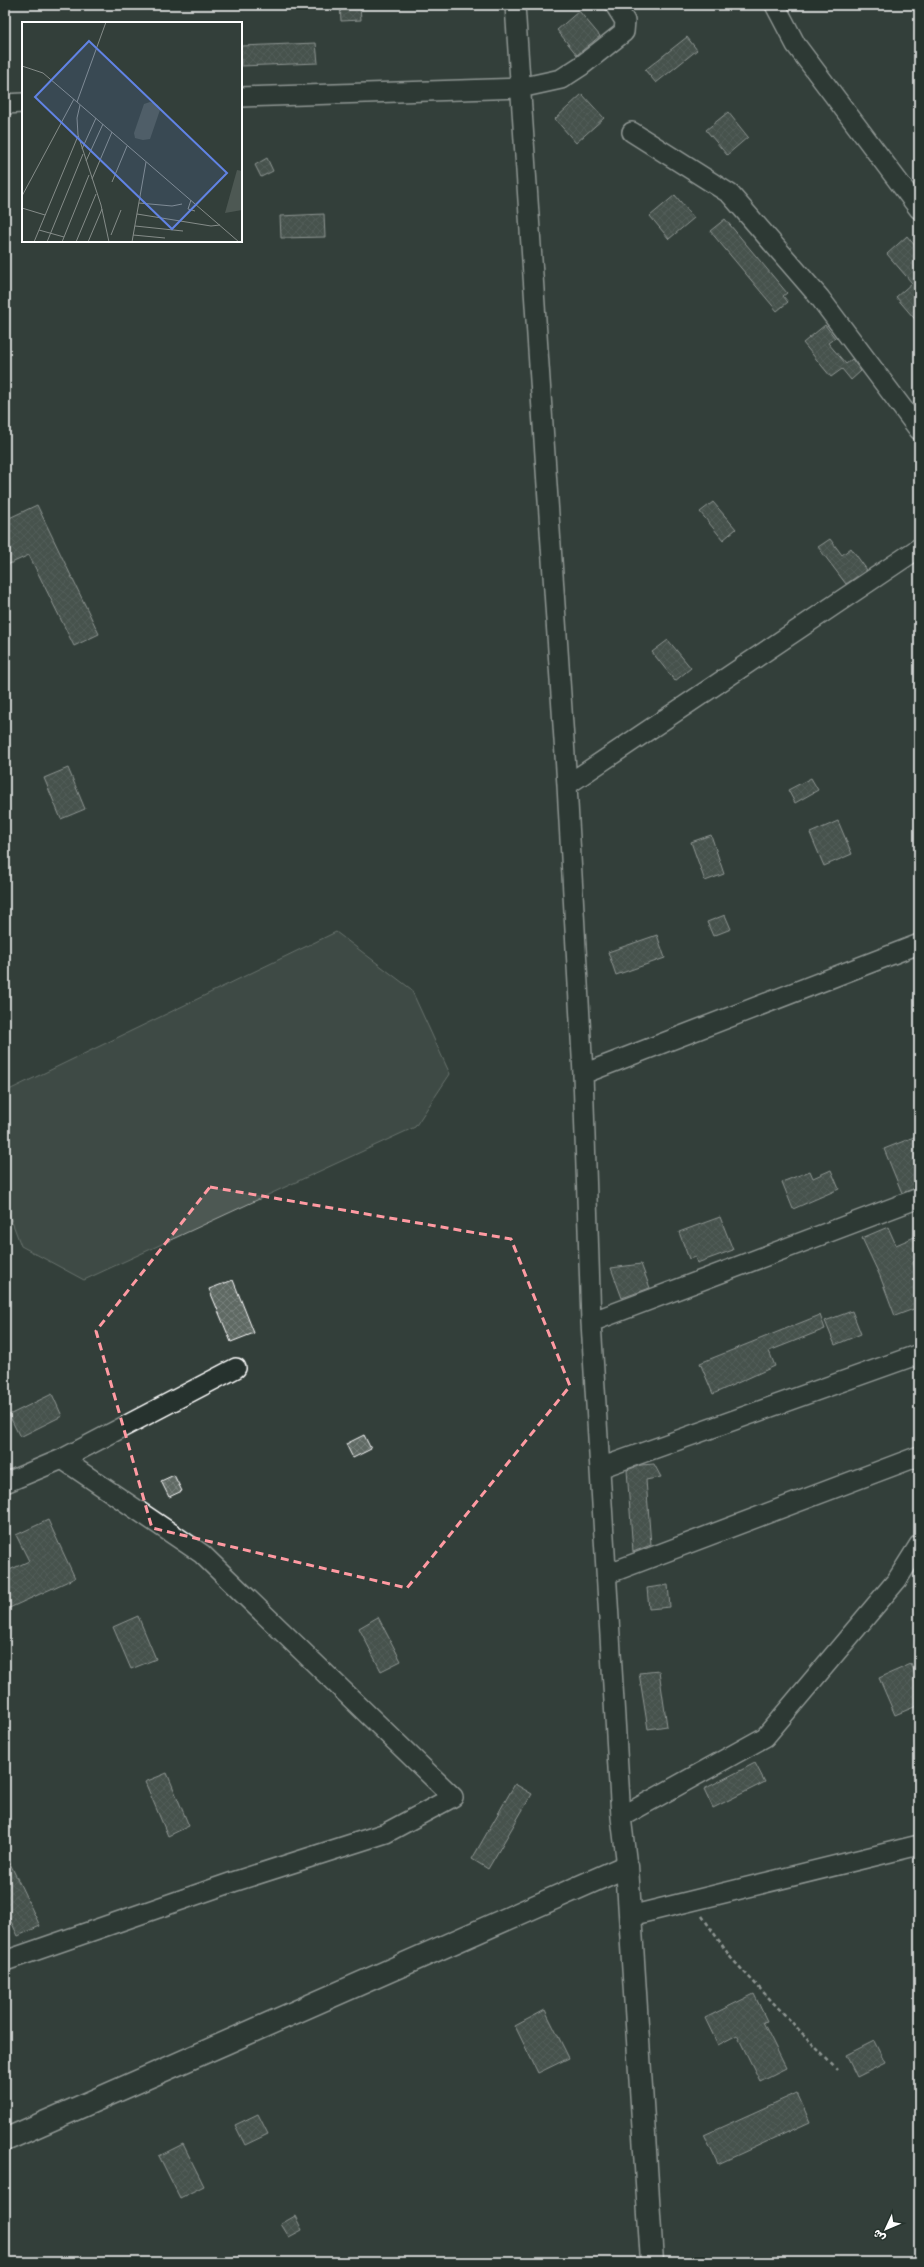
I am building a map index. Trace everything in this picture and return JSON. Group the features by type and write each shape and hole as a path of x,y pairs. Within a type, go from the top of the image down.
{"main road":[{"path":"5,2140 627,1866 652,2262"}],"street":[{"path":"515,5 567,785 583,1074 591,1322 621,1817 627,1866"},
{"path":"242,97 520,88 561,79 581,66 624,32 625,21 615,5"},
{"path":"782,8 796,45 919,209"},
{"path":"5,104 22,103"},
{"path":"632,132 730,194 820,298 919,430"},
{"path":"567,785 919,548"},
{"path":"583,1074 919,944"},
{"path":"591,1322 919,1198"},
{"path":"600,1468 919,1354"},
{"path":"5,1483 62,1459 236,1368"},
{"path":"606,1574 919,1456"},
{"path":"5,1961 233,1882 386,1833 453,1797 202,1554 62,1459"},
{"path":"621,1817 765,1737 897,1580 919,1545"},
{"path":"897,1580 919,1573"},
{"path":"630,1916 919,1846"}],"path":[{"path":"698,1899 704,1920 731,1958 837,2070"}],"highlighted area":[{"path":"210,1187 511,1239 570,1386 407,1588 152,1528 96,1331"}],"shaded area":[{"path":"336,932 411,989 450,1074 415,1127 84,1280 21,1246 5,1203 5,1097 9,1090"}],"building":[{"path":"340,5 360,5 361,20 341,21"},
{"path":"579,11 600,36 577,55 557,30"},
{"path":"687,37 697,50 656,83 645,70"},
{"path":"316,43 318,63 242,66 242,46"},
{"path":"582,94 604,118 576,143 555,119"},
{"path":"728,112 748,137 727,155 706,130"},
{"path":"267,158 273,171 261,177 255,165"},
{"path":"675,195 694,218 669,239 650,216"},
{"path":"324,214 325,237 281,238 280,216"},
{"path":"725,219 787,293 783,296 788,302 777,311 710,231"},
{"path":"907,236 919,251 919,324 896,297 912,283 887,254"},
{"path":"825,325 835,338 828,343 846,364 852,359 861,371 851,380 842,369 831,377 803,343"},
{"path":"713,502 736,529 723,540 700,512"},
{"path":"37,505 99,634 74,646 29,555 5,566 5,520"},
{"path":"830,539 842,555 851,548 867,570 846,584 818,547"},
{"path":"668,640 691,668 675,681 652,652"},
{"path":"68,768 85,809 61,819 44,778"},
{"path":"811,778 818,790 795,803 788,790"},
{"path":"838,821 852,854 824,866 810,833"},
{"path":"711,835 724,874 705,881 691,842"},
{"path":"725,915 731,929 713,936 707,922"},
{"path":"657,935 665,958 616,975 608,952"},
{"path":"919,1135 919,1187 902,1193 884,1149"},
{"path":"831,1170 839,1189 793,1209 782,1182 810,1171 813,1178"},
{"path":"720,1217 733,1250 697,1263 695,1257 689,1259 679,1232"},
{"path":"888,1227 896,1245 919,1235 919,1260 913,1262 919,1285 919,1307 895,1316 880,1276 862,1238"},
{"path":"641,1264 650,1288 622,1298 611,1268"},
{"path":"233,1280 254,1333 231,1342 209,1289"},
{"path":"852,1311 861,1334 835,1345 825,1321"},
{"path":"820,1315 825,1329 769,1351 775,1366 713,1394 700,1363"},
{"path":"52,1394 62,1416 20,1437 9,1415"},
{"path":"364,1435 371,1449 353,1458 346,1444"},
{"path":"654,1464 661,1477 646,1480 651,1545 633,1552 627,1470 641,1465"},
{"path":"174,1475 182,1491 169,1497 161,1481"},
{"path":"48,1520 75,1578 5,1610 5,1572 29,1561 16,1535"},
{"path":"668,1585 670,1607 649,1609 647,1588"},
{"path":"138,1616 156,1659 131,1669 113,1627"},
{"path":"378,1617 401,1661 381,1671 359,1628"},
{"path":"911,1664 919,1682 919,1705 895,1715 879,1678"},
{"path":"659,1671 667,1726 648,1729 639,1673"},
{"path":"755,1763 765,1782 713,1808 704,1789"},
{"path":"167,1773 189,1826 168,1836 145,1782"},
{"path":"515,1784 532,1794 488,1869 472,1859"},
{"path":"5,1853 40,1926 18,1936 5,1909"},
{"path":"754,1994 767,2021 763,2022 786,2068 760,2081 737,2035 718,2045 705,2018"},
{"path":"545,2010 569,2058 538,2073 515,2026"},
{"path":"874,2041 885,2063 857,2077 846,2055"},
{"path":"797,2093 810,2122 718,2164 704,2135"},
{"path":"258,2114 268,2134 245,2145 235,2125"},
{"path":"183,2144 204,2186 180,2198 159,2156"},
{"path":"295,2216 302,2230 289,2237 281,2224"}]}
